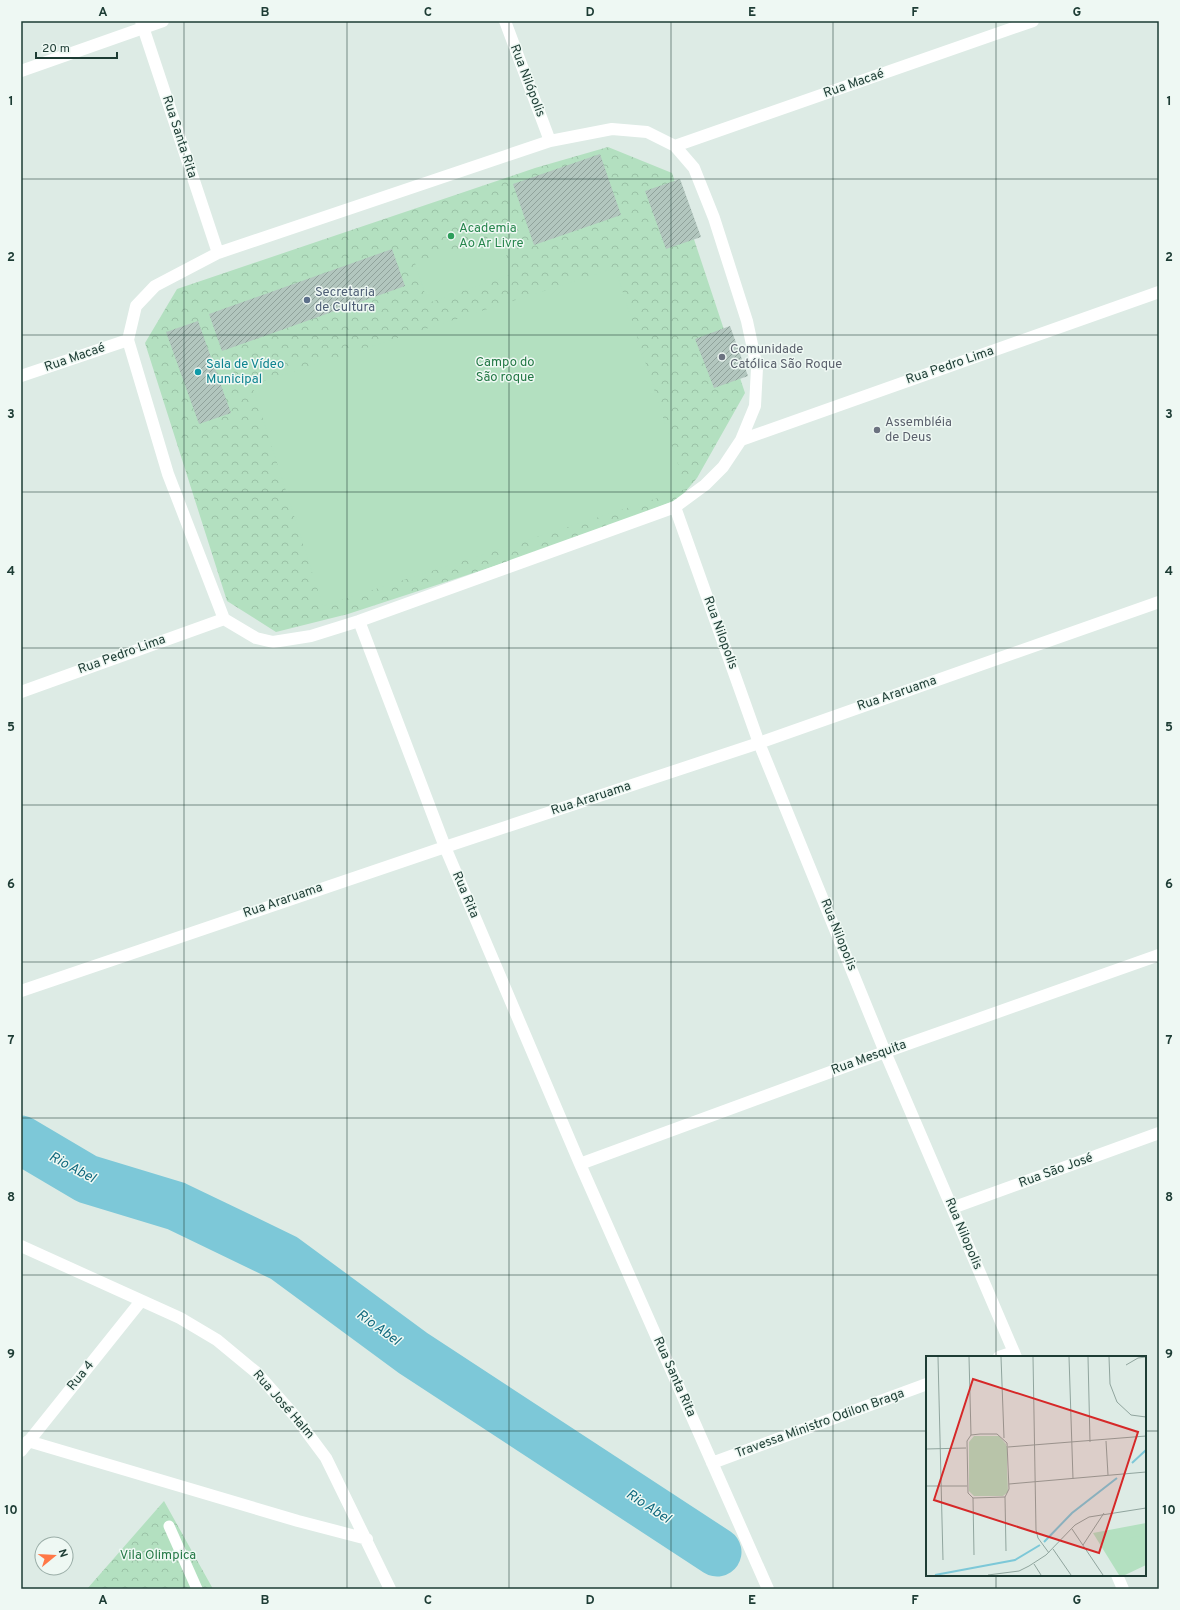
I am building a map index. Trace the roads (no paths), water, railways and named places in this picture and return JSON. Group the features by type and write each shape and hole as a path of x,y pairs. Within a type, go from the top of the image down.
{"street":[{"path":"21,71 142,24 163,21"},
{"name":"Rua Nilópolis","path":"505,21 550,141"},
{"name":"Rua Macaé","path":"676,146 1033,21"},
{"name":"Rua Santa Rita","path":"142,24 218,253"},
{"path":"612,129 647,132 676,146 694,168 714,218 747,320 757,368 755,406 742,440 723,466 705,485 675,507 359,621 310,636 273,642 256,638 224,620 168,474 128,340 136,306 155,286 218,253 550,141 612,129"},
{"name":"Rua Pedro Lima","path":"742,440 1159,292"},
{"name":"Rua Macaé","path":"21,376 128,340"},
{"name":"Rua Nilopolis","path":"675,507 759,743 885,1052 1015,1354"},
{"name":"Rua Araruama","path":"21,991 445,846 759,743 1159,602"},
{"name":"Rua Pedro Lima","path":"21,692 224,620"},
{"name":"Rua Rita","path":"359,621 445,846 580,1164"},
{"name":"Rua Mesquita","path":"580,1164 885,1052 1159,955"},
{"name":"Rua São José","path":"952,1208 1159,1133"},
{"name":"Rua Santa Rita","path":"580,1164 768,1589"},
{"name":"Rua José Halm","path":"21,1246 180,1318 217,1340 257,1373 294,1415 326,1458 367,1539 390,1589"},
{"name":"Rua 4","path":"25,1446 141,1301"},
{"path":"1004,1356 1015,1354"},
{"name":"Travessa Ministro Odilon Braga","path":"712,1463 926,1384"},
{"path":"25,1446 367,1539"},
{"path":"1117,1576 1123,1589"}],"lane":[{"path":"169,1526 197,1589"}],"waterway":[{"name":"Rio Abel","path":"21,1140 87,1179 176,1206 284,1258 413,1353 717,1552"}],"place":[{"name":"Academia Ao Ar Livre","path":"451,236"},
{"name":"Secretaria de Cultura","path":"307,300"},
{"name":"Comunidade Católica São Roque","path":"722,357"},
{"name":"Sala de Vídeo Municipal","path":"198,372"},
{"name":"Assembléia de Deus","path":"877,430"}],"park label":[{"name":"Campo do São roque","path":"505,370"},
{"name":"Vila Olimpica","path":"158,1556"}]}
